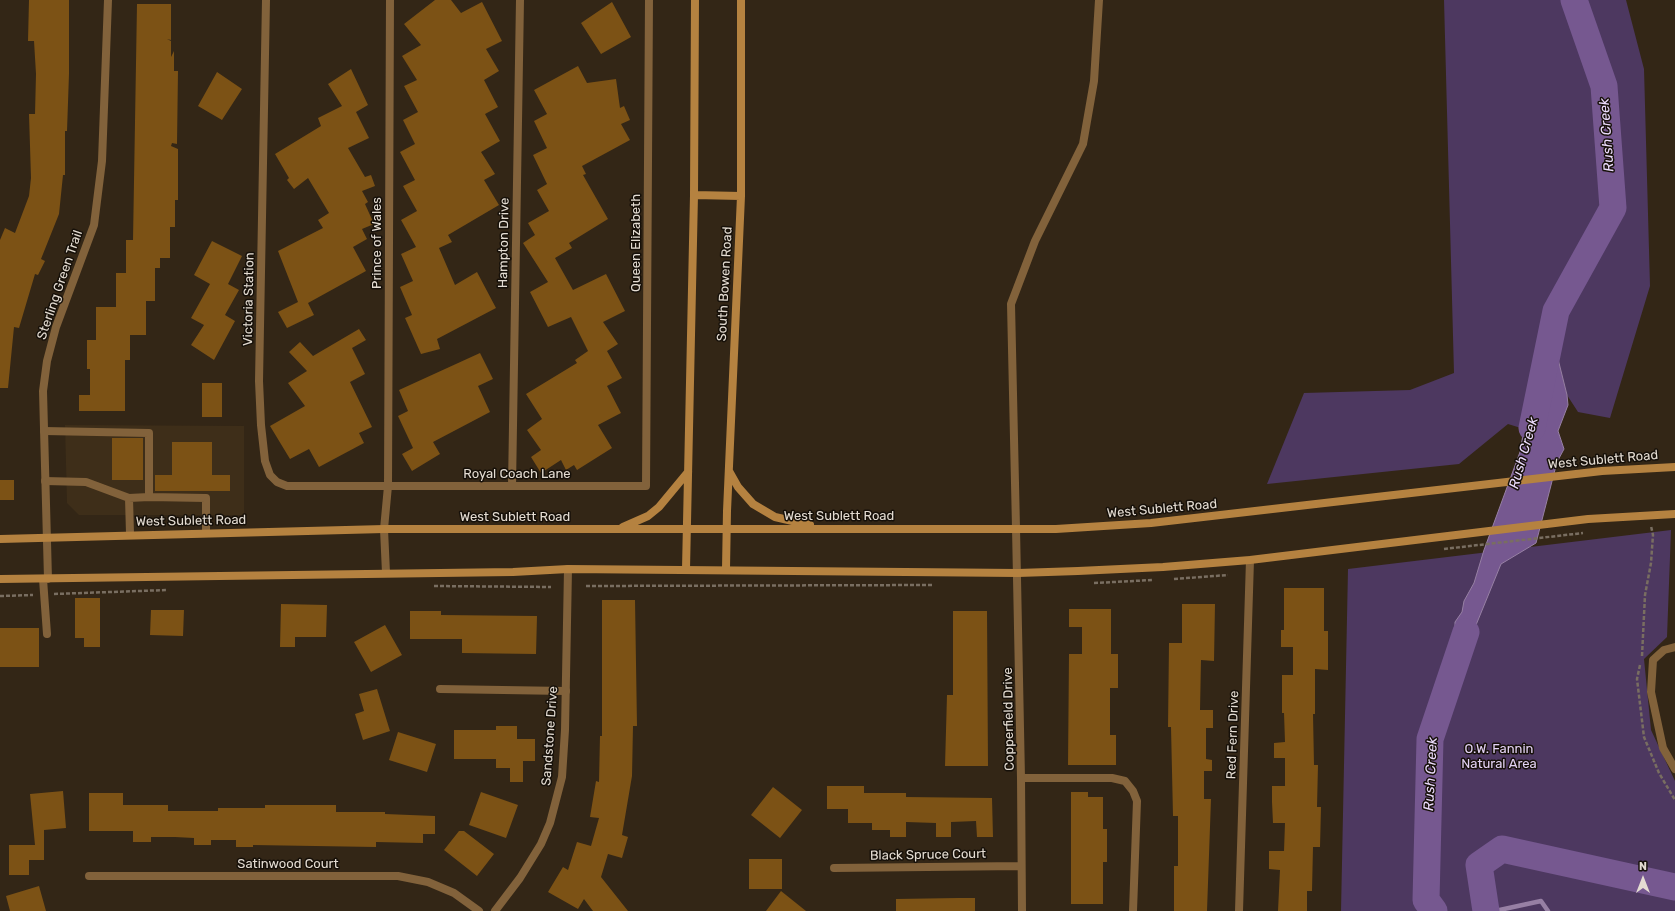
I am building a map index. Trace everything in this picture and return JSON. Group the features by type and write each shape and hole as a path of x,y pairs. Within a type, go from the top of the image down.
{"main road":[{"path":"686,569 694,195 695,0"},
{"name":"South Bowen Road","path":"726,569 728,470 741,196 741,0"},
{"path":"694,195 741,196"},
{"name":"West Sublett Road","path":"0,539 206,532 384,529 1056,529 1151,523 1602,471 1675,467"},
{"path":"728,470 738,487 753,504 775,516 822,528"},
{"path":"620,529 648,516 665,501 688,472"},
{"path":"0,579 513,572 568,569 726,569 1018,573 1163,567 1250,560 1588,519 1675,514"}],"street":[{"name":"Sterling Green Trail","path":"47,634 44,594 47,538 44,391 47,361 56,327 94,225 102,160 108,0"},
{"name":"Victoria Station","path":"266,0 259,382 261,425 265,461 270,475 277,482 287,486 388,486"},
{"name":"Prince of Wales","path":"386,573 384,529 388,486 390,0"},
{"name":"Hampton Drive","path":"512,486 520,0"},
{"name":"Queen Elizabeth","path":"646,486 649,0"},
{"name":"Copperfield Drive","path":"1022,911 1018,573 1011,304 1035,241 1083,144 1094,81 1099,0"},
{"path":"44,431 149,433 149,497"},
{"path":"45,482 86,482 129,498 206,498 206,532"},
{"name":"Royal Coach Lane","path":"388,486 646,486"},
{"path":"129,498 130,534"},
{"name":"Red Fern Drive","path":"1239,911 1250,560"},
{"name":"Sandstone Drive","path":"495,911 520,878 541,844 550,823 562,778 566,691 568,569"},
{"path":"1675,648 1664,650 1653,660 1651,692 1663,748 1675,769"},
{"path":"440,689 566,691"},
{"path":"1021,778 1112,778 1125,781 1133,791 1137,801 1133,911"},
{"name":"Black Spruce Court","path":"834,868 1021,866"},
{"name":"Satinwood Court","path":"89,876 398,876 428,882 454,893 479,911"}],"path":[{"path":"1439,550 1583,533"},
{"path":"586,586 941,585"},
{"path":"427,586 551,587"},
{"path":"0,596 175,589"}],"shaded area":[{"path":"65,425 244,426 244,515 79,515 67,503"}],"green space":[{"path":"1444,0 1626,0 1644,69 1650,286 1610,418 1578,412 1567,395 1554,343 1554,328 1539,354 1546,376 1524,429 1508,424 1459,464 1267,484 1304,393 1410,390 1454,373"},
{"name":"O.W. Fannin Natural Area","path":"1671,530 1667,637 1644,659 1651,730 1675,781 1675,911 1341,911 1348,569"}],"water":[{"path":"1544,326 1554,328 1554,343 1567,395 1568,405 1558,431 1564,449 1557,462 1536,543 1501,564 1458,669 1450,666 1450,643 1455,633 1455,622 1462,612 1464,601 1474,583 1484,550 1520,452 1524,429 1547,376 1539,354"}],"building":[{"path":"29,0 69,0 69,74 67,131 65,131 65,175 63,175 59,214 41,259 45,261 38,275 35,274 19,328 14,327 8,388 0,388 0,240 5,228 15,233 29,196 31,178 29,114 35,114 36,74 34,41 28,41"},
{"path":"435,0 451,0 461,13 482,2 502,41 486,49 499,71 484,80 498,107 485,114 500,141 481,152 495,174 484,180 499,205 448,235 452,242 439,248 455,285 477,272 496,308 437,339 440,349 421,354 405,318 412,315 400,287 413,281 401,254 416,247 401,220 417,211 403,186 415,180 400,152 415,144 403,120 418,112 404,86 417,80 402,56 421,45 404,24"},
{"path":"612,2 631,37 601,54 581,23"},
{"path":"137,4 171,4 171,40 167,39 171,41 171,57 174,51 174,71 178,71 177,144 172,143 171,146 178,149 178,200 175,200 175,227 170,227 170,258 160,258 160,268 155,268 155,301 146,301 146,335 130,335 130,360 125,360 125,411 79,411 79,395 90,395 90,369 87,369 87,340 96,340 96,307 116,307 116,273 126,273 126,240 133,240"},
{"path":"578,66 587,83 616,79 620,108 624,106 630,120 621,124 630,140 582,166 586,174 583,175 608,219 569,243 572,248 555,258 573,290 606,274 625,311 603,322 618,344 607,351 622,378 607,386 621,413 598,425 612,448 577,470 574,465 566,470 561,460 541,473 531,457 541,450 527,430 542,419 526,394 577,363 575,360 588,351 571,317 548,327 530,292 548,282 523,243 535,235 528,223 549,211 537,190 547,184 533,155 547,148 534,121 547,114 534,90"},
{"path":"351,69 368,105 356,112 369,138 348,148 365,177 371,175 375,186 362,191 368,202 365,204 374,224 362,229 367,239 353,247 366,271 308,303 314,315 287,328 278,312 298,302 278,251 323,228 318,220 329,213 308,178 294,189 287,180 289,178 275,154 321,126 318,118 342,106 328,84"},
{"path":"217,72 242,89 222,120 198,106"},
{"path":"212,241 242,256 228,284 239,290 225,315 235,321 214,360 191,345 204,325 191,318 210,284 194,275"},
{"path":"359,329 366,340 352,348 365,374 350,382 372,427 359,433 364,443 319,467 309,449 290,459 270,426 305,406 288,383 307,371 289,352 300,342 313,356"},
{"path":"480,353 493,379 478,386 490,412 433,442 440,454 412,471 402,454 413,448 398,416 408,411 399,390"},
{"path":"202,383 222,383 222,417 202,417"},
{"path":"112,438 143,438 143,480 112,480"},
{"path":"172,442 212,442 212,475 230,475 230,491 155,491 155,475 172,475"},
{"path":"0,480 14,480 14,500 0,500"},
{"path":"1284,588 1324,588 1324,631 1328,631 1328,670 1315,669 1315,714 1313,714 1314,765 1318,765 1317,807 1321,807 1320,847 1313,847 1312,891 1307,891 1307,911 1278,911 1280,870 1269,869 1269,851 1284,851 1285,823 1273,823 1272,786 1285,786 1285,758 1274,758 1274,743 1285,742 1284,713 1282,713 1282,675 1293,675 1293,647 1281,647 1281,630 1284,630"},
{"path":"75,598 100,598 100,647 84,647 84,638 75,638"},
{"path":"602,600 635,600 637,726 633,726 632,776 622,835 628,837 622,858 608,854 601,877 628,911 593,911 584,899 578,909 548,892 563,867 568,870 577,842 591,846 599,818 590,817 596,781 599,782 600,736 602,736"},
{"path":"281,604 327,605 326,637 295,637 295,647 280,647"},
{"path":"1182,604 1215,604 1214,661 1201,660 1200,710 1213,710 1213,728 1206,728 1206,759 1212,760 1212,771 1204,771 1204,799 1211,799 1207,911 1174,911 1174,866 1178,866 1178,816 1173,816 1171,727 1168,727 1169,643 1182,643"},
{"path":"1069,609 1111,609 1111,654 1118,654 1118,688 1110,688 1110,735 1116,735 1116,765 1068,765 1069,654 1082,654 1082,627 1069,627"},
{"path":"151,610 184,610 183,636 150,635"},
{"path":"410,611 441,611 441,615 537,616 536,654 462,653 462,639 410,639"},
{"path":"953,611 987,611 988,766 945,766 947,695 953,695"},
{"path":"385,625 402,655 371,672 354,642"},
{"path":"0,628 39,628 39,667 0,667"},
{"path":"377,689 390,731 363,740 355,714 364,711 359,694"},
{"path":"496,726 517,726 517,739 535,739 535,761 523,761 523,782 510,782 510,768 496,768 496,759 454,759 454,730 496,730"},
{"path":"398,732 436,744 427,772 389,760"},
{"path":"827,786 864,786 864,793 906,793 906,797 992,798 993,837 977,837 976,821 951,822 951,837 936,837 936,823 906,822 906,837 890,837 890,830 872,830 872,823 848,823 848,809 827,809"},
{"path":"773,787 802,810 780,838 751,815"},
{"path":"63,791 66,828 44,830 44,860 29,860 29,875 9,875 9,845 35,845 30,794"},
{"path":"481,792 518,805 506,838 469,825"},
{"path":"1071,792 1088,792 1088,797 1103,797 1103,829 1107,829 1107,862 1103,862 1103,904 1071,904"},
{"path":"89,793 123,793 123,805 168,805 168,811 218,811 218,808 265,808 265,805 336,805 336,812 385,812 385,814 435,816 435,834 423,834 423,843 376,842 376,847 253,845 253,847 236,847 236,840 211,840 211,845 194,845 194,838 175,837 151,837 151,842 133,842 133,831 89,831"},
{"path":"459,831 464,831 494,854 477,876 444,850"},
{"path":"749,859 782,859 782,889 749,889"},
{"path":"39,886 46,911 10,911 6,896"},
{"path":"781,891 806,911 766,911"},
{"path":"975,898 975,911 896,911 896,899"}],"waterway":[{"name":"Rush Creek","path":"1532,428 1556,311 1613,208 1604,86 1574,0"},
{"name":"Rush Creek","path":"1434,911 1426,900 1430,739 1466,632"},
{"name":"Rush Creek","path":"1486,911 1479,865 1502,849 1675,887"},
{"path":"1495,911 1541,901 1548,911"}]}
